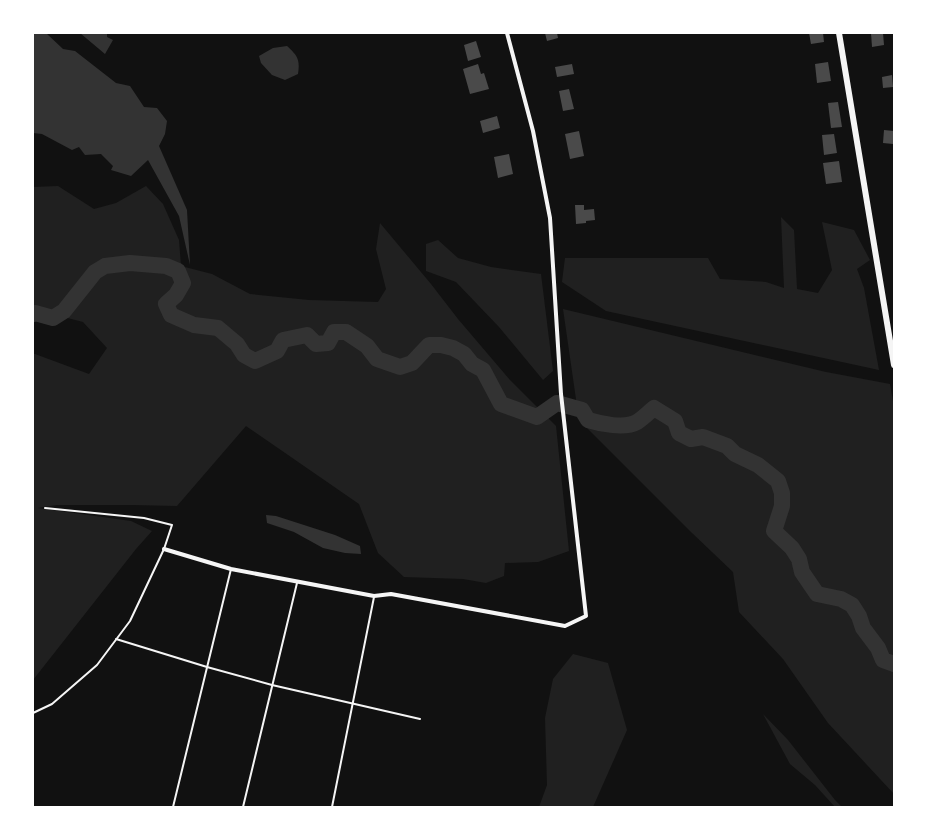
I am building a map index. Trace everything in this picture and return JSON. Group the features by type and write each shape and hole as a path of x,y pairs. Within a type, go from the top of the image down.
{"main road":[{"path":"839,33 894,365"}],"street":[{"path":"164,549 231,569 374,596 390,594 565,626 586,616 561,394 550,218 533,131 507,33"}],"lane":[{"path":"33,713 52,704 97,665 130,620 164,549 172,525 144,518 45,508"},
{"path":"173,807 231,569"},
{"path":"243,807 297,582"},
{"path":"332,807 374,596"},
{"path":"116,639 272,685 420,719"}],"shaded area":[{"path":"33,33 46,33 63,49 75,51 116,83 130,86 144,107 157,108 167,121 165,134 159,146 187,210 190,265 179,216 148,160 131,176 111,170 113,166 101,154 85,155 79,147 72,150 42,134 33,133"},
{"path":"80,33 107,33 107,37 113,40 105,54"},
{"path":"287,46 297,58 299,69 298,74 285,80 272,75 261,63 259,56 273,48"},
{"path":"58,186 94,209 116,203 146,186 163,204 179,240 181,266 212,274 250,294 309,300 378,302 386,289 376,249 380,223 510,380 556,426 569,551 538,562 505,563 504,576 486,583 463,579 404,577 378,553 359,504 246,426 177,506 57,505 38,508 131,521 152,531 136,549 33,680 33,354 89,374 107,348 83,322 33,309 33,187"},
{"path":"781,217 794,230 797,289 818,293 832,270 822,222 854,230 870,260 857,269 864,288 879,370 606,311 562,282 565,258 708,258 720,279 766,282 784,288"},
{"path":"438,240 458,258 491,267 541,274 553,371 543,380 499,327 456,282 426,271 426,244"},
{"path":"563,309 826,372 890,384 894,407 894,794 828,723 783,659 739,612 733,572 579,420"},
{"path":"266,515 276,516 335,535 360,546 361,554 345,553 323,548 294,532 267,523"},
{"path":"573,654 608,663 627,730 593,807 539,807 547,785 545,718 553,679"},
{"path":"763,714 788,740 842,807 835,807 815,785 790,764"}],"building":[{"path":"545,33 557,33 558,38 547,41"},
{"path":"809,33 823,33 824,42 811,44"},
{"path":"871,33 883,33 884,45 872,47"},
{"path":"476,41 481,57 468,61 464,45"},
{"path":"828,62 831,81 817,83 815,64"},
{"path":"478,64 481,74 484,73 489,89 470,94 463,69"},
{"path":"572,64 574,74 557,77 555,67"},
{"path":"892,75 893,87 883,88 882,77"},
{"path":"569,89 574,109 563,111 559,91"},
{"path":"838,102 842,127 831,128 828,103"},
{"path":"497,116 500,128 483,133 480,121"},
{"path":"884,130 894,131 893,144 883,143"},
{"path":"579,131 584,156 570,159 565,134"},
{"path":"834,134 837,153 824,155 822,135"},
{"path":"509,154 513,174 498,178 494,157"},
{"path":"839,161 842,182 826,184 823,163"},
{"path":"575,205 584,205 584,210 594,209 595,220 576,224"}],"waterway":[{"path":"33,314 35,313 53,318 64,311 95,272 105,266 130,263 166,266 178,271 183,283 176,295 166,304 171,315 194,325 218,328 237,344 244,355 255,361 277,351 283,340 307,335 316,344 328,343 334,332 346,332 367,346 377,359 400,367 412,363 429,345 441,345 453,348 464,354 472,364 483,370 501,404 537,417 557,403 582,410 588,420 606,424 626,425 637,422 654,408 675,421 679,433 691,439 703,437 727,446 735,454 758,465 778,481 782,493 782,506 774,531 792,548 799,559 802,572 817,594 841,599 852,605 859,616 863,628 878,648 883,660 894,664"}]}
